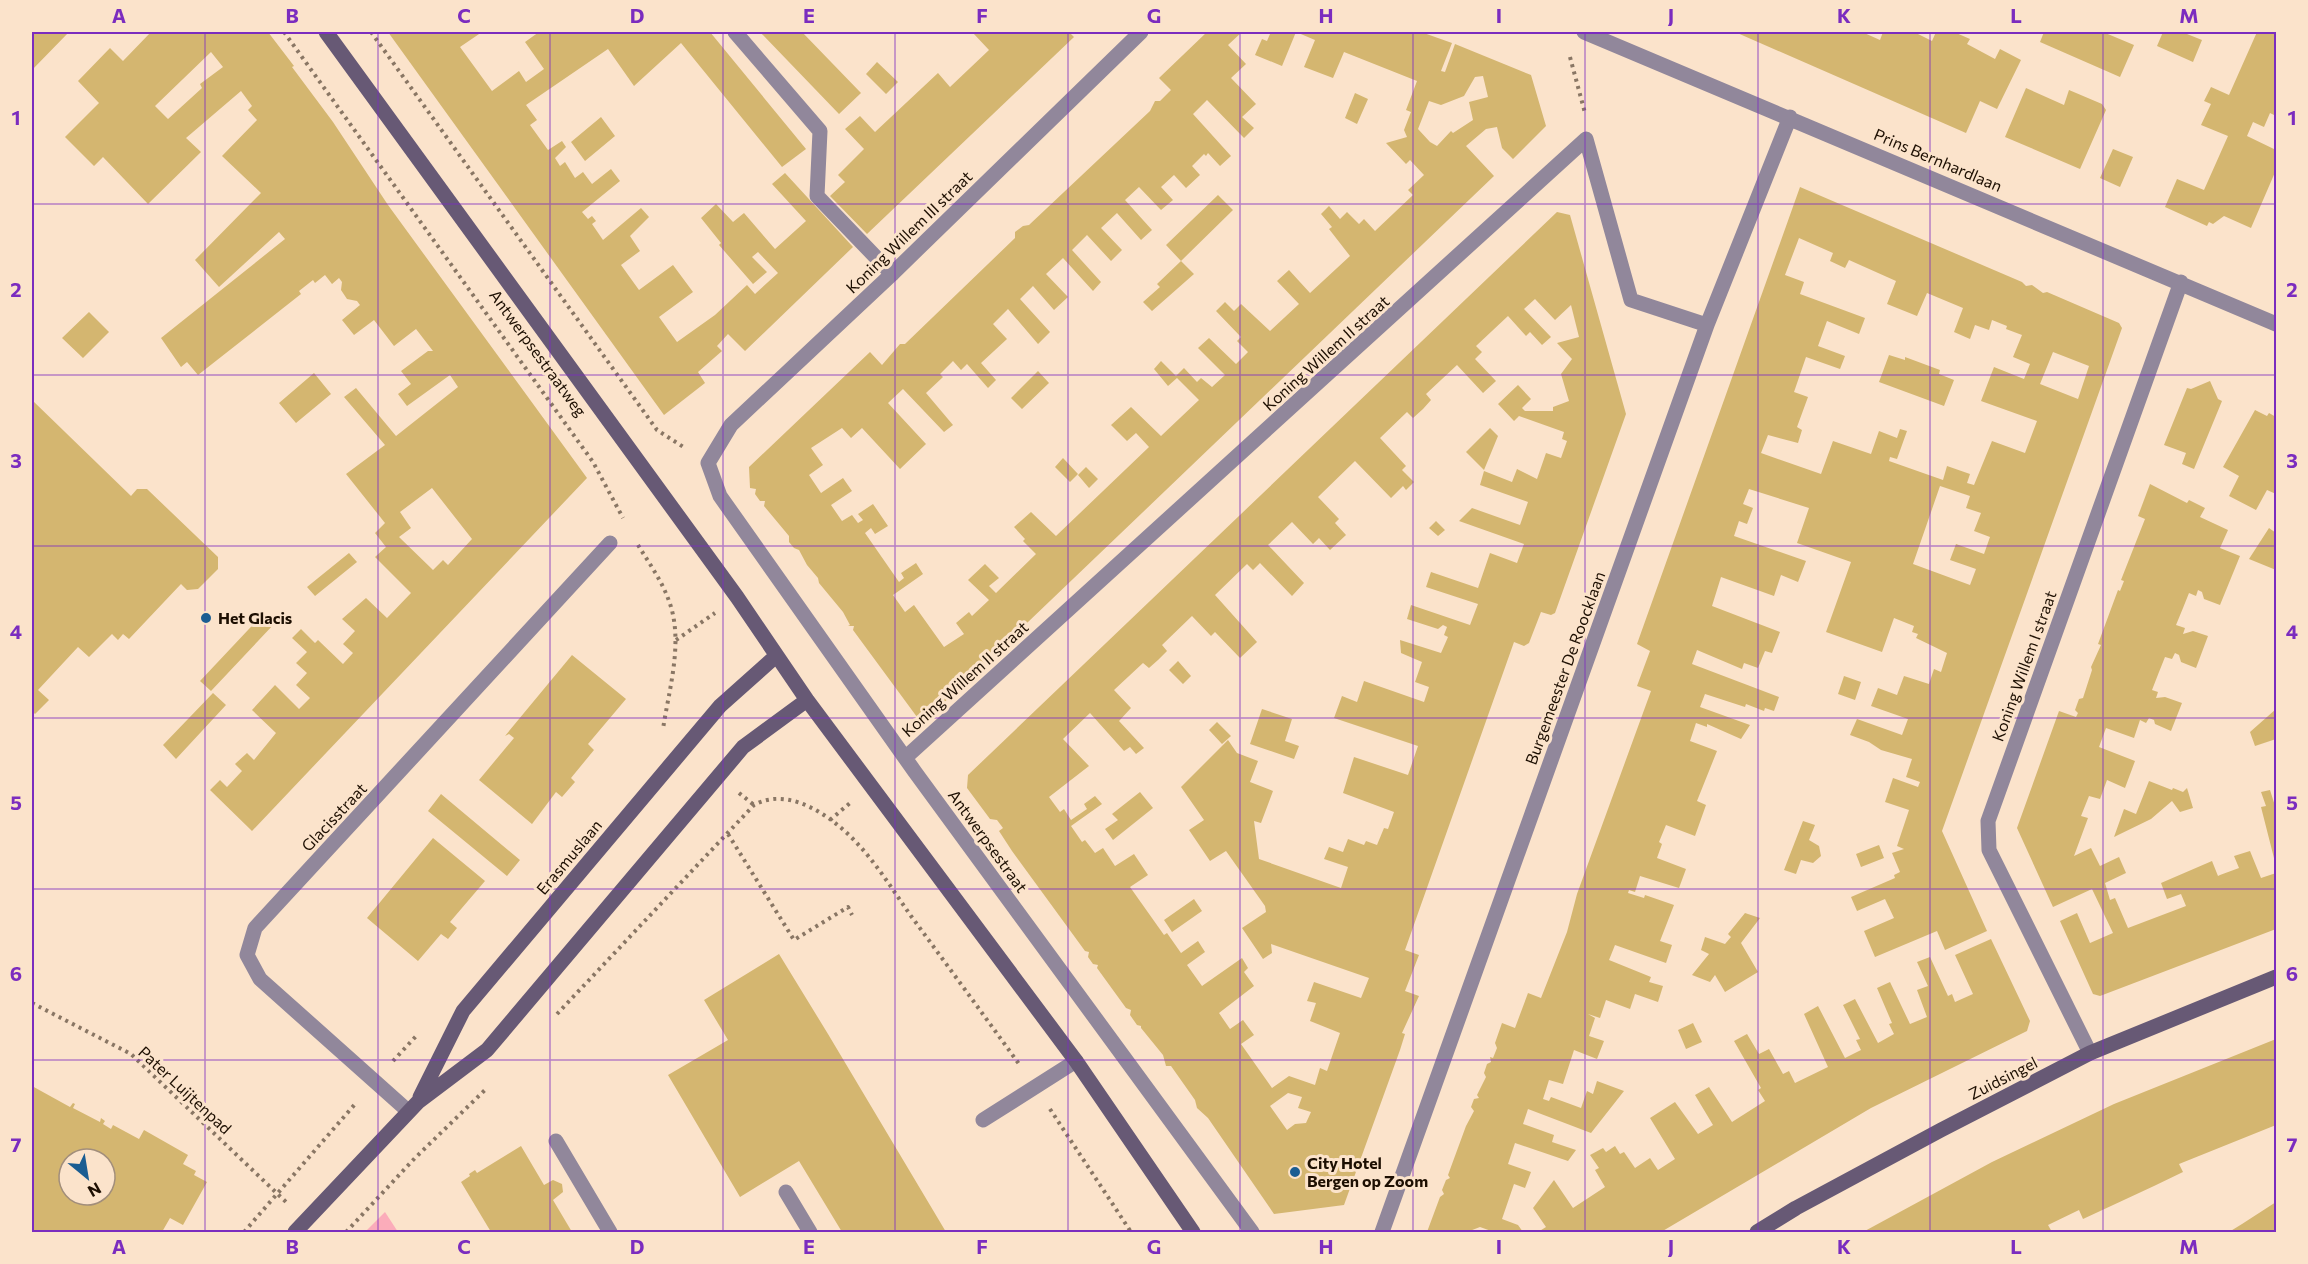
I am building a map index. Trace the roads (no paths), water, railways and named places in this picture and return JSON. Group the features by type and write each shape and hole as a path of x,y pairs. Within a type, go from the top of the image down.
{"main road":[{"name":"Antwerpsestraatweg","path":"326,32 737,597 776,656"},
{"path":"776,656 1076,1062 1193,1233"},
{"name":"Erasmuslaan","path":"413,1106 463,1011 720,706 776,656"},
{"name":"Erasmuslaan","path":"295,1233 413,1106 487,1050 743,747 807,700"},
{"name":"Zuidsingel","path":"1756,1233 1796,1208 1930,1135 2090,1053 2277,977"}],"street":[{"path":"735,32 820,131 817,196 892,274"},
{"name":"Koning Willem III straat","path":"708,463 731,425 892,274 1141,32"},
{"name":"Prins Bernhardlaan","path":"1584,32 2275,320"},
{"name":"Burgemeester De Roocklaan","path":"1382,1233 1707,325 1790,117"},
{"name":"Koning Willem II straat","path":"905,758 1586,139 1631,300 1707,325"},
{"name":"Koning Willem I straat","path":"2090,1053 1989,850 1988,821 2181,282"},
{"name":"Antwerpsestraat","path":"708,463 720,496 905,758 1252,1233"},
{"name":"Glacisstraat","path":"413,1106 260,980 248,955 255,928 610,543"},
{"path":"983,1120 1076,1062"},
{"path":"556,1141 610,1233"},
{"path":"786,1192 810,1233"}],"place":[{"name":"Het Glacis","path":"206,618"},
{"name":"City Hotel Bergen op Zoom","path":"1295,1172"}]}
